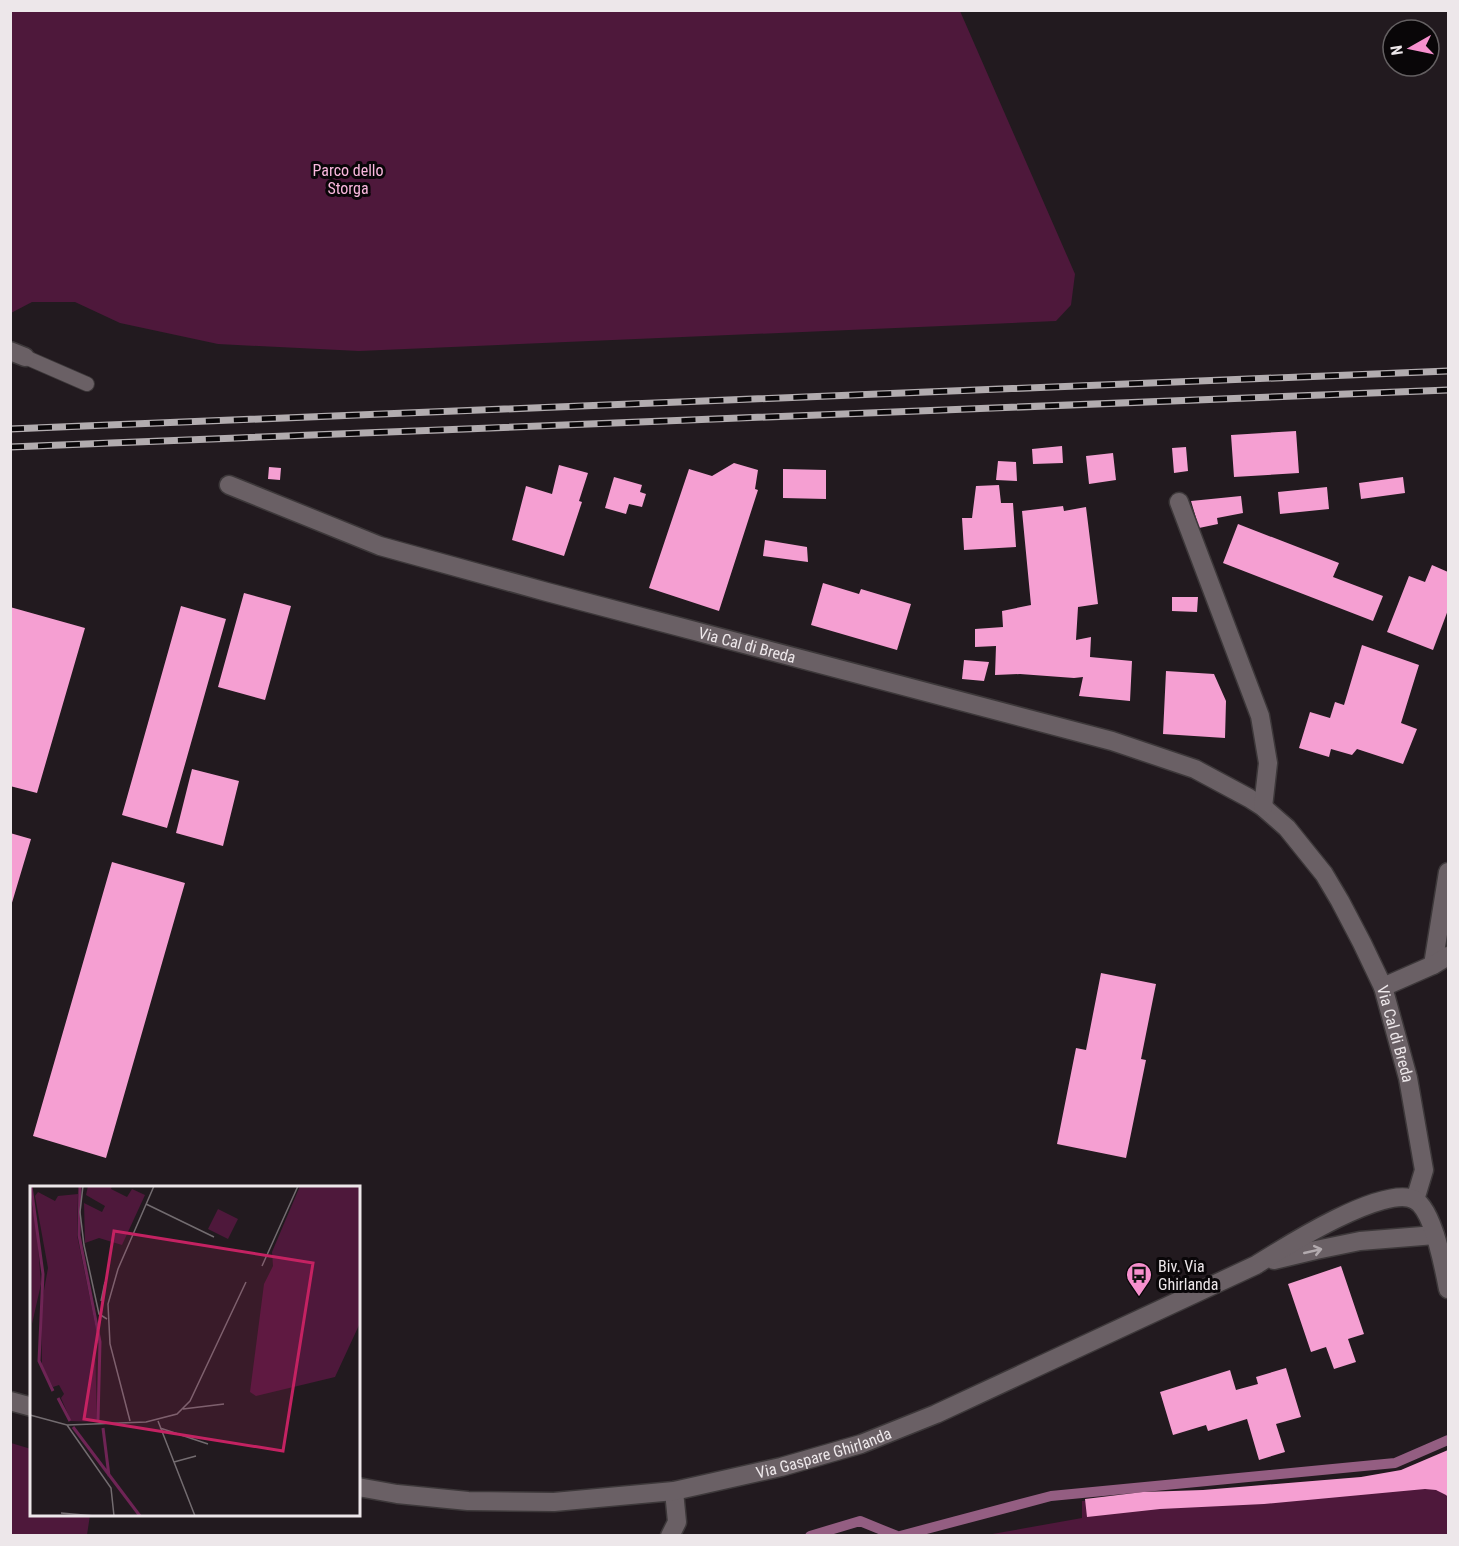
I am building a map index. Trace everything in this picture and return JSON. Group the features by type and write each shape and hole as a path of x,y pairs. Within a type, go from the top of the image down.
{"street":[{"name":"Via Cal di Breda","path":"229,485 380,546 1112,741 1196,769 1249,798 1287,828 1324,874 1357,933 1383,987 1408,1078 1424,1170 1415,1200"},
{"path":"1179,502 1260,716 1268,764 1263,807"},
{"path":"1383,987 1441,961 1449,872"},
{"path":"1256,1265 1298,1238 1367,1205 1403,1197 1415,1200 1426,1212 1435,1235 1449,1289"},
{"path":"1256,1265 1360,1241 1435,1235"},
{"name":"Via Gaspare Ghirlanda","path":"360,1487 397,1494 468,1501 554,1502 674,1491 781,1467 861,1444 936,1414 1256,1265"},
{"path":"10,1401 30,1406"},
{"path":"674,1491 674,1529"}],"lane":[{"path":"18,354 87,384"}],"green space":[{"name":"Parco dello Storga","path":"11,10 960,11 1075,274 1071,305 1056,321 359,351 218,344 120,323 75,302 32,302 11,313"},
{"path":"11,1443 30,1449 30,1516 90,1516 87,1535 11,1535"},
{"path":"1448,1453 1448,1535 981,1536 1082,1518 1082,1501 1400,1474"}],"building":[{"path":"1296,431 1299,473 1234,477 1231,435"},
{"path":"1062,446 1063,463 1033,464 1032,449"},
{"path":"1186,447 1188,471 1174,473 1172,448"},
{"path":"1113,453 1116,480 1089,484 1086,456"},
{"path":"998,461 1016,462 1017,481 996,480"},
{"path":"734,463 758,470 755,489 758,490 719,611 649,588 689,469 712,476"},
{"path":"559,465 588,473 579,501 582,502 564,556 512,540 526,486 552,494"},
{"path":"269,467 281,468 280,480 268,479"},
{"path":"783,469 826,470 826,499 783,498"},
{"path":"614,477 642,485 640,492 646,494 642,507 629,504 626,514 605,508"},
{"path":"1403,477 1405,493 1361,499 1359,483"},
{"path":"999,485 1001,503 1013,503 1016,547 964,550 962,518 972,518 976,486"},
{"path":"1327,487 1329,509 1280,514 1278,492"},
{"path":"1241,496 1243,513 1217,518 1218,524 1199,528 1191,501"},
{"path":"1063,506 1064,511 1086,507 1098,604 1078,607 1076,640 1091,637 1090,657 1132,661 1130,701 1079,696 1083,677 995,675 996,646 975,647 975,629 1003,627 1002,611 1031,605 1022,511"},
{"path":"1238,524 1339,563 1333,577 1383,596 1373,621 1223,563"},
{"path":"765,540 807,547 808,562 763,556"},
{"path":"1432,565 1448,572 1448,610 1433,650 1387,632 1409,576 1425,582"},
{"path":"823,583 859,594 861,589 911,604 897,650 811,625"},
{"path":"244,593 291,606 265,700 218,687"},
{"path":"1172,597 1198,597 1197,612 1172,611"},
{"path":"181,606 226,619 167,828 122,815"},
{"path":"10,607 85,628 37,793 10,786"},
{"path":"1362,645 1419,665 1401,723 1417,729 1403,764 1357,749 1352,755 1331,749 1329,757 1299,748 1310,712 1330,718 1335,702 1344,705"},
{"path":"964,660 989,662 984,681 962,679"},
{"path":"1166,671 1214,674 1226,701 1225,738 1163,734"},
{"path":"192,769 239,781 223,846 176,833"},
{"path":"10,833 31,839 11,906 10,906"},
{"path":"112,862 185,883 106,1158 33,1136"},
{"path":"1101,973 1156,984 1141,1059 1146,1060 1126,1158 1057,1144 1076,1048 1086,1050"},
{"path":"1341,1266 1364,1334 1348,1339 1356,1362 1334,1369 1326,1347 1311,1352 1288,1284"},
{"path":"1286,1368 1301,1417 1276,1424 1285,1452 1259,1460 1247,1419 1208,1431 1206,1425 1173,1435 1160,1392 1230,1370 1236,1390 1258,1384 1256,1377"},
{"path":"1448,1450 1448,1497 1436,1490 1425,1489 1264,1504 1160,1509 1087,1517 1085,1499 1143,1492 1203,1490 1361,1477 1401,1470"}],"waterway":[{"path":"900,1536 1051,1496 1395,1463 1448,1440"},
{"path":"810,1536 860,1521 897,1536"}],"railway":[{"path":"10,429 1448,371"},
{"path":"10,447 1448,390"}],"place":[{"name":"Biv. Via Ghirlanda","path":"1139,1298"}]}
